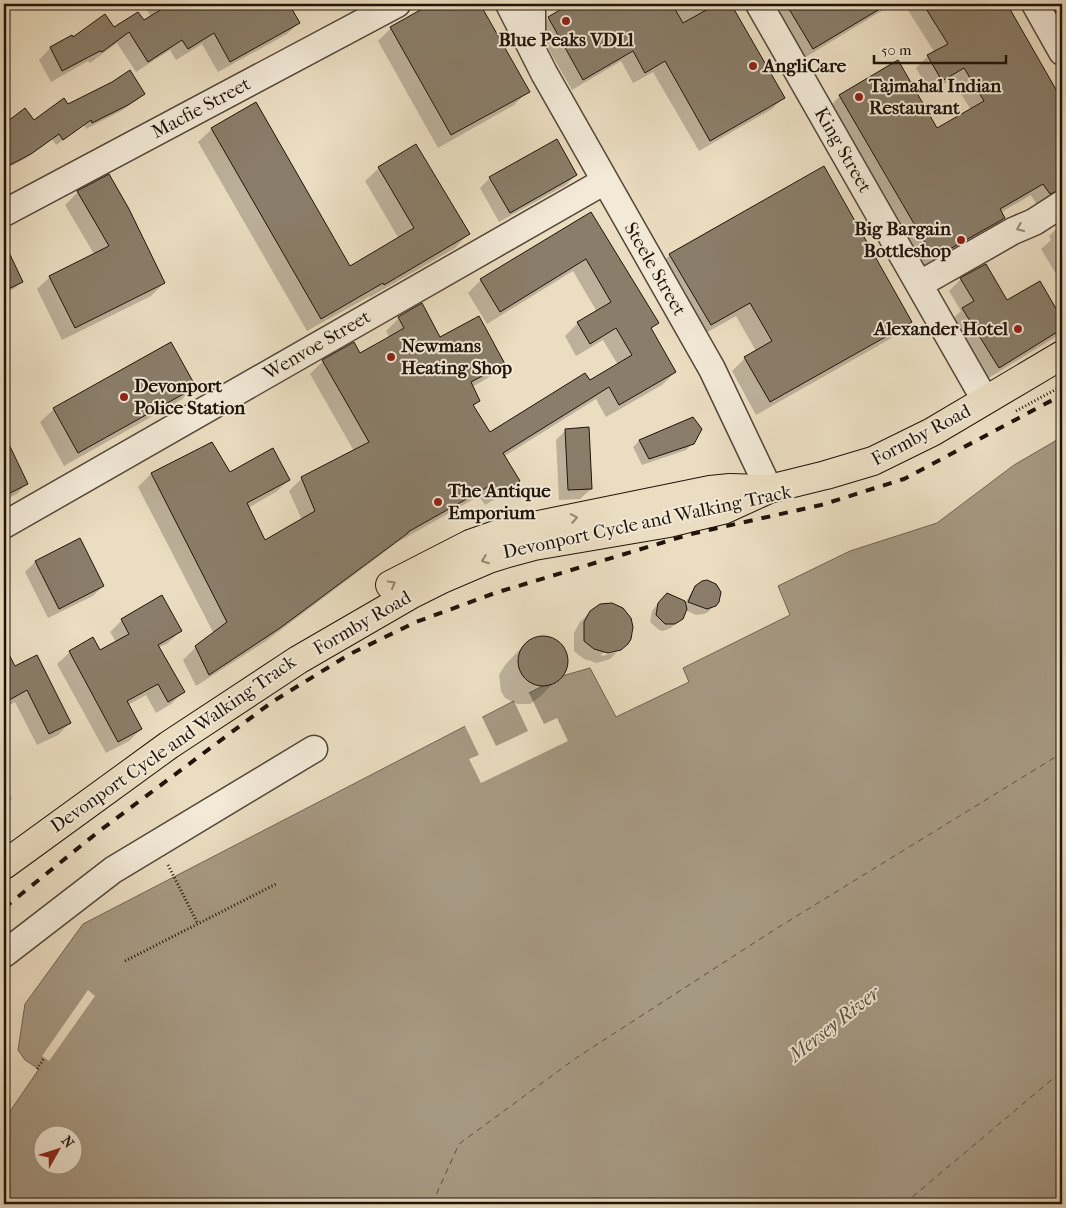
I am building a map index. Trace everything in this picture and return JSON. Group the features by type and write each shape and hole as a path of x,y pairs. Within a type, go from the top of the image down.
{"main road":[{"name":"Formby Road","path":"4,865 169,745 298,660 412,594 440,580 489,559 534,546 669,523 723,510 769,489 874,462 932,432 1062,355"},
{"name":"Formby Road","path":"4,845 64,800 243,677 362,600 444,556 487,538 533,526 710,490 730,488 769,489"}],"street":[{"name":"Macfie Street","path":"4,213 397,4"},
{"name":"King Street","path":"759,4 985,400"},
{"path":"1035,4 1062,52"},
{"name":"Steele Street","path":"517,5 533,53 712,369 769,489"},
{"name":"Wenvoe Street","path":"4,524 605,181"},
{"path":"920,284 1013,231 1034,222 1062,204"},
{"path":"4,954 114,870 314,749"}],"path":[{"path":"1012,412 1062,386"},
{"path":"168,865 198,924"},
{"path":"125,962 276,884"},
{"path":"37,1068 44,1058"}],"water":[{"name":"Mersey River","path":"1062,437 1062,1204 4,1204 4,1120 39,1069 25,1060 18,1050 25,1004 83,924 562,676 590,668 616,717 689,682 683,668 790,615 778,586 850,551 937,523 1014,465"}],"pier":[{"path":"528,691 544,724 557,718 568,741 481,783 469,759 479,755 464,724 481,715 496,746 528,731 513,699"},
{"path":"88,990 95,996 49,1061 42,1056"}],"building":[{"path":"170,4 289,4 300,23 230,62 214,33 188,49 182,40 148,62 129,32 102,52 100,51 62,71 50,47 72,35 73,37 105,14 114,27 138,12 144,20"},
{"path":"431,4 480,4 530,92 451,135 390,27"},
{"path":"570,4 672,4 683,23 717,4 731,4 785,98 710,141 665,61 645,73 633,51 583,80 548,17"},
{"path":"786,4 888,4 813,49"},
{"path":"923,4 1007,4 1062,100 1062,189 1050,194 1043,184 1000,209 1005,218 934,258 839,95 898,60 937,128 984,101 964,68 942,81 927,55 948,44"},
{"path":"130,70 145,94 92,123 91,120 63,140 59,134 31,154 4,168 4,124 25,108 34,120 64,98 68,104 112,82"},
{"path":"256,102 350,266 414,228 378,167 416,144 470,234 384,285 383,283 321,319 211,128"},
{"path":"557,139 577,175 510,213 489,177"},
{"path":"824,166 912,322 770,402 744,357 772,341 750,303 711,325 669,254"},
{"path":"109,174 129,209 165,283 75,328 49,276 109,246 77,191"},
{"path":"591,212 659,323 651,328 676,372 619,405 609,387 503,453 520,481 498,494 493,484 408,532 280,628 209,675 195,646 227,622 151,473 212,442 230,472 273,448 290,480 247,503 265,540 315,511 301,477 369,442 322,360 354,342 360,353 385,339 404,328 398,317 422,303 440,337 479,316 505,364 471,382 480,401 473,405 490,432 585,373 590,380 632,355 616,328 590,344 577,322 611,302 586,259 500,312 480,279"},
{"path":"4,242 23,282 4,291"},
{"path":"986,264 1007,300 1040,281 1062,319 1062,329 999,368 962,308 974,301 960,278"},
{"name":"Devonport Police Station","path":"171,342 196,387 78,453 53,408"},
{"path":"693,417 702,429 694,444 649,459 639,440"},
{"path":"589,427 592,489 568,490 565,429"},
{"path":"4,434 28,484 4,496"},
{"path":"80,538 104,586 59,609 35,561"},
{"path":"707,580 716,584 721,592 716,606 707,609 688,602 695,586"},
{"path":"667,593 685,601 687,609 683,619 675,624 665,624 656,615 658,603"},
{"path":"162,595 182,631 158,645 185,692 168,702 158,684 127,701 142,729 118,742 69,651 93,637 100,650 129,634 121,619"},
{"path":"612,603 623,608 631,618 633,627 628,644 621,650 608,653 594,649 584,641 584,622 590,611 600,604"},
{"path":"543,636 553,638 561,643 566,651 568,661 566,671 561,679 553,684 543,686 533,684 525,679 520,671 518,661 520,651 525,643 533,638"},
{"path":"4,645 15,666 37,655 71,723 49,734 27,690 4,703"}],"ferry route":[{"path":"432,1204 459,1144 576,1058 774,930 1062,753"},
{"path":"904,1204 1062,1071"}],"railway":[{"path":"4,908 98,832 272,702 350,654 416,622 495,593 691,534 821,505 904,479 1062,395"}],"place":[{"name":"Blue Peaks VDLl","path":"566,21"},
{"name":"AngliCare","path":"753,66"},
{"name":"Tajmahal Indian Restaurant","path":"859,97"},
{"name":"Big Bargain Bottleshop","path":"961,240"},
{"name":"Alexander Hotel","path":"1018,329"},
{"name":"Newmans Heating Shop","path":"391,357"},
{"name":"Devonport Police Station","path":"124,397"},
{"name":"The Antique Emporium","path":"438,502"}]}
